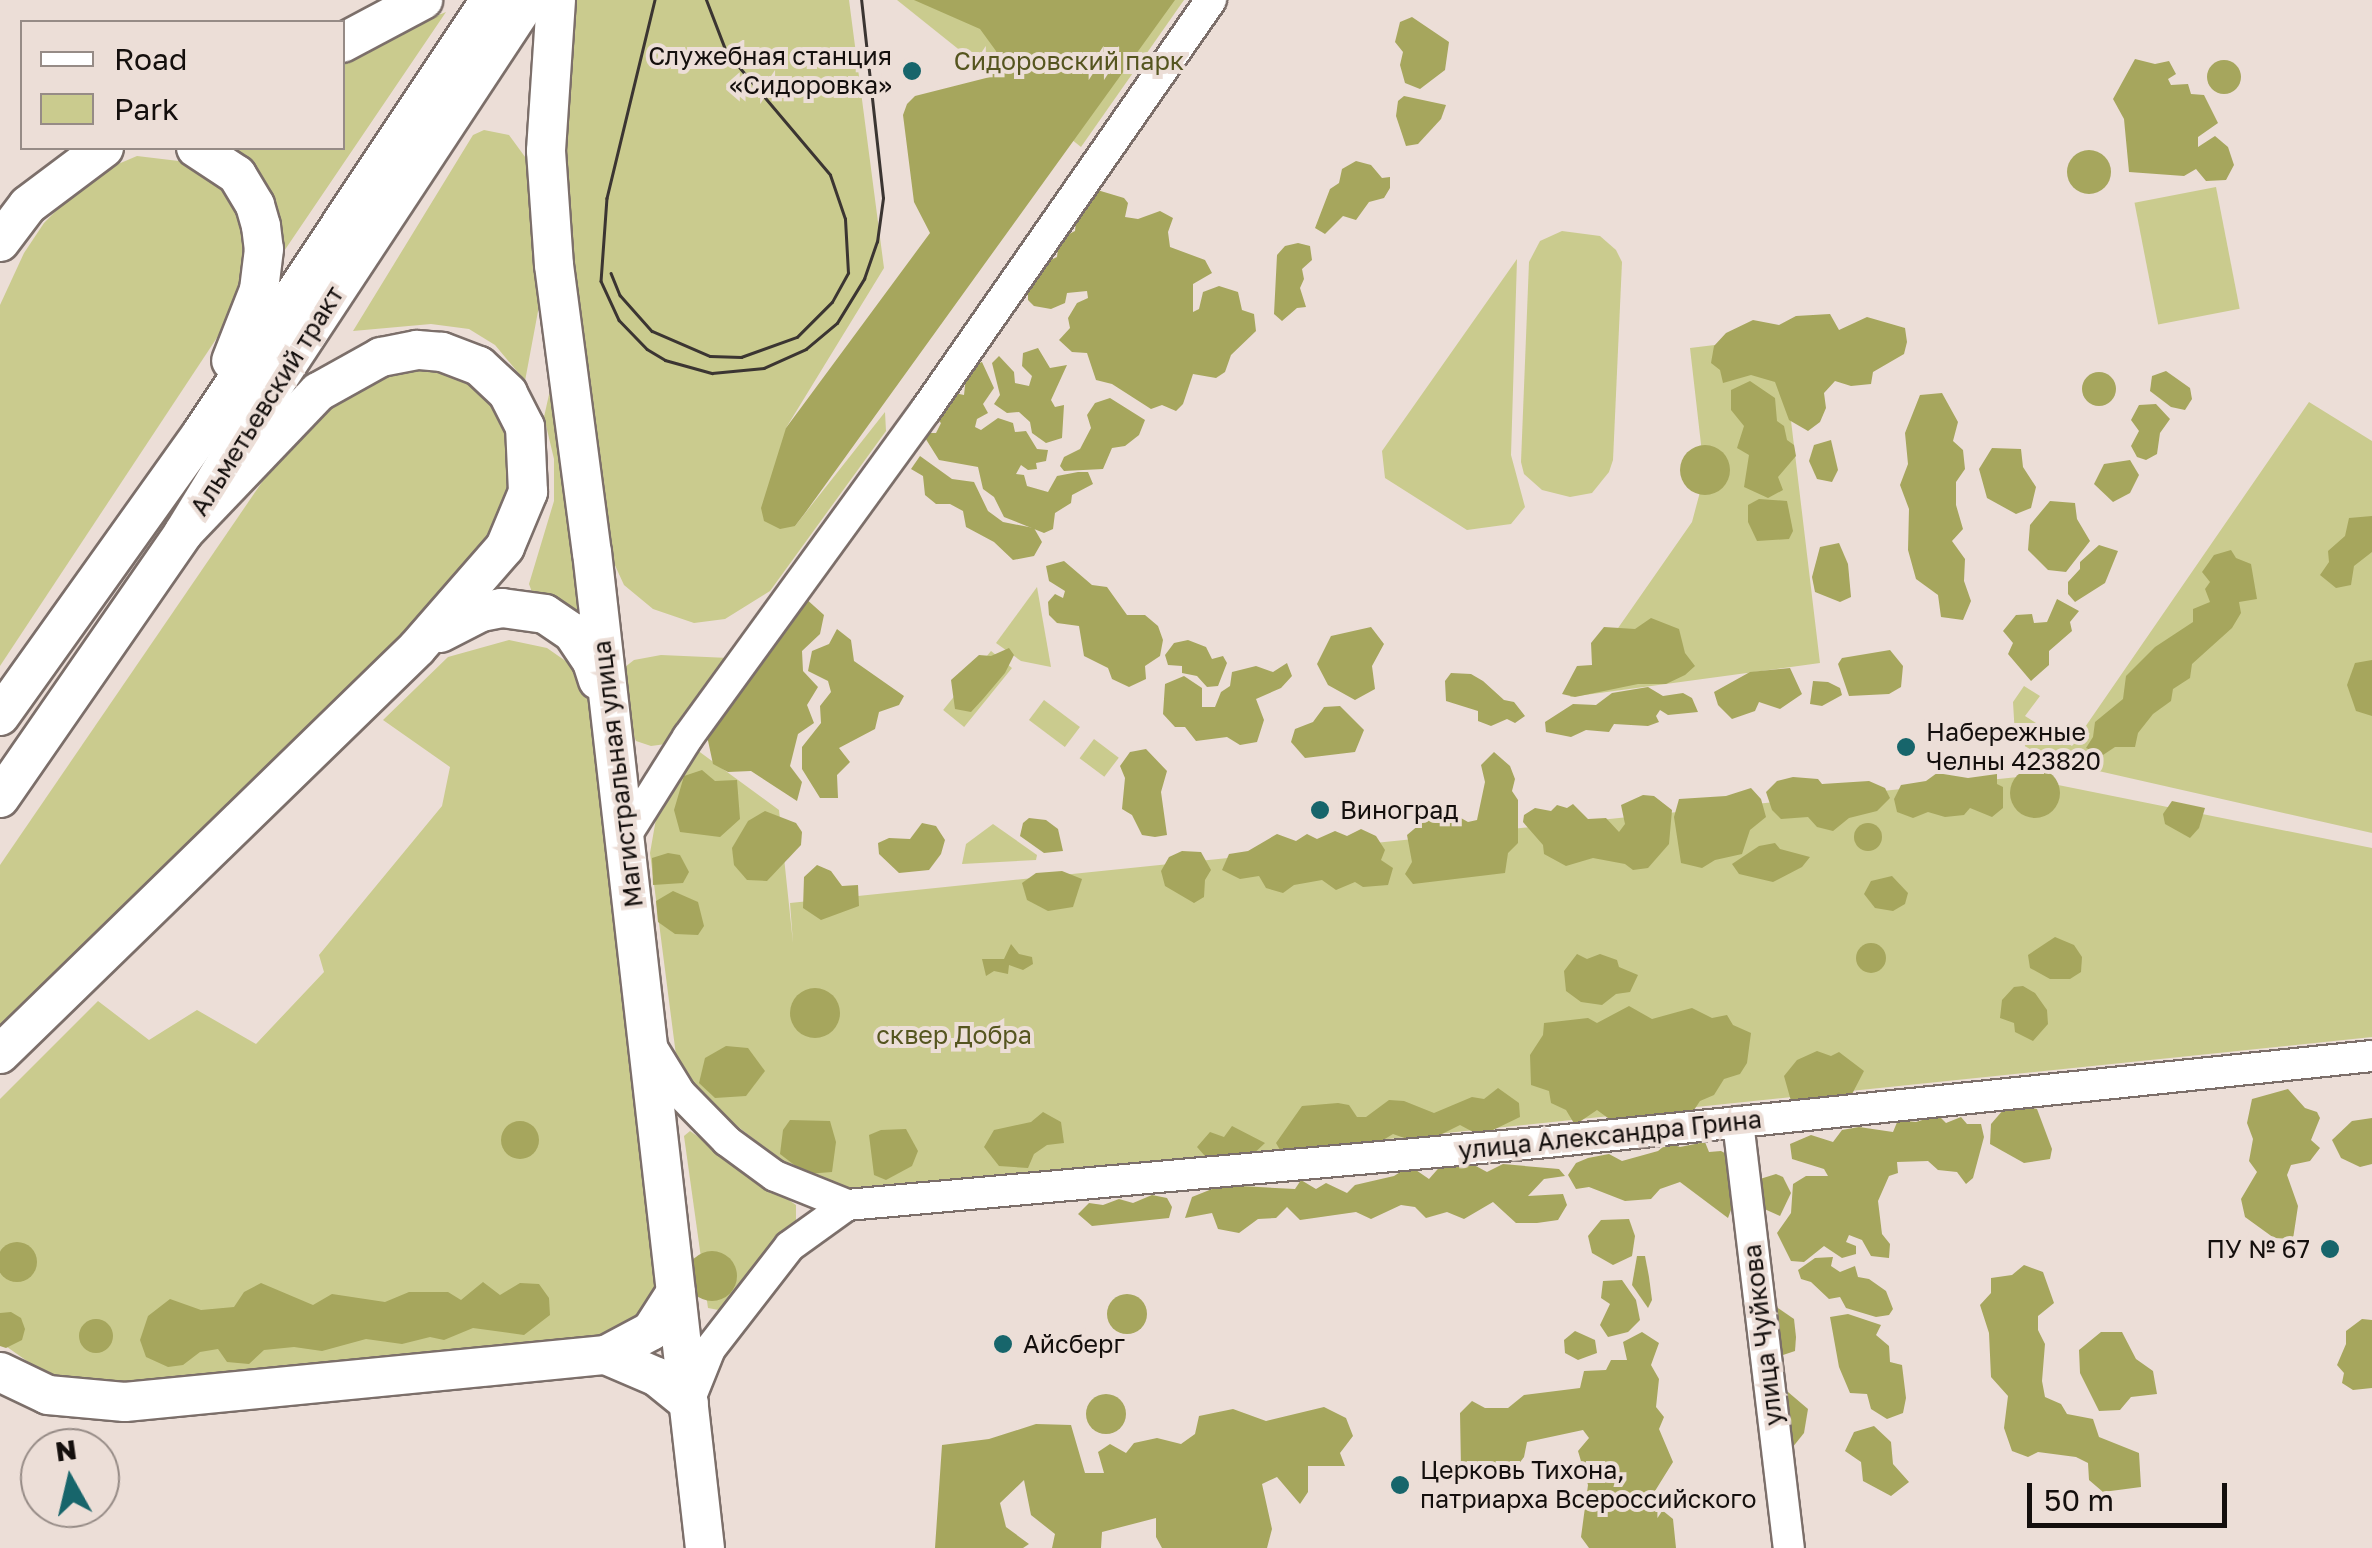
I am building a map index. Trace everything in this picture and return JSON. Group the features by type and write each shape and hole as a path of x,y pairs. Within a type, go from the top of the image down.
{"main road":[{"path":"345,41 423,0"},
{"name":"Альметьевский тракт","path":"0,716 202,433 490,0"},
{"name":"Альметьевский тракт","path":"0,798 184,532 270,391 528,0"},
{"name":"Магистральная улица","path":"556,0 546,151 554,265 625,836 705,1548"},
{"path":"200,150 222,162 247,189 264,249 259,290 202,433"},
{"path":"0,242 28,205 92,155"},
{"path":"0,1054 417,648 506,548 528,492 525,426 508,393 480,366 442,352 417,350 381,358 348,372 318,392 184,532"},
{"path":"417,648 464,617 481,612 502,608 545,614 572,632 592,662 613,736"},
{"path":"0,1372 48,1395 125,1402 606,1355 651,1331 676,1292"},
{"path":"606,1355 657,1377 688,1403"}],"street":[{"path":"625,836 688,737 774,623 1212,0"},
{"path":"648,1040 680,1093 727,1141 775,1176 847,1205"},
{"name":"улица Александра Грина","path":"847,1205 1738,1122 2372,1056"},
{"name":"улица Чуйкова","path":"1738,1122 1790,1548"},
{"path":"688,1403 710,1349 742,1305 790,1246 828,1214 847,1205"},
{"path":"606,1355 682,1350 704,1340 742,1305"}],"green space":[{"path":"575,0 849,0 884,268 786,428 795,526 885,412 886,431 770,591 725,619 694,623 653,609 624,585 607,548 567,280 561,119"},
{"name":"Сидоровский парк","path":"897,0 1184,0 1081,147"},
{"path":"914,0 1175,0 805,513 795,526 780,529 764,521 761,508 786,428 930,233 914,202 903,115 907,104 915,96 990,77 998,63 996,51 980,29"},
{"path":"446,12 276,263 221,150 345,150 345,53"},
{"path":"1412,17 1449,42 1445,70 1420,89 1405,83 1400,65 1403,52 1395,42 1400,22"},
{"path":"2135,59 2155,64 2169,61 2176,74 2168,79 2171,85 2188,84 2191,94 2204,95 2218,123 2198,137 2198,147 2215,136 2228,147 2234,165 2226,180 2206,181 2196,169 2184,176 2129,172 2124,119 2113,99"},
{"path":"2224,60 2236,65 2241,77 2236,89 2224,94 2212,89 2207,77 2212,65"},
{"path":"1404,96 1446,105 1441,119 1418,144 1406,146 1396,116 1398,101"},
{"path":"484,130 509,135 528,161 539,306 525,381 495,345 469,329 431,324 353,331 473,135"},
{"path":"2089,150 2105,156 2111,172 2105,188 2089,194 2073,188 2067,172 2073,156"},
{"path":"137,156 187,162 227,191 239,210 251,257 232,315 0,666 0,305 24,253 44,223 90,176"},
{"path":"1356,161 1371,165 1382,178 1390,177 1390,188 1384,198 1369,202 1356,220 1343,216 1325,234 1315,228 1330,189 1339,183 1342,169"},
{"path":"2216,187 2240,309 2158,325 2135,203"},
{"path":"1094,189 1124,198 1128,203 1125,217 1138,219 1160,211 1173,218 1168,232 1170,247 1205,260 1212,273 1193,284 1193,312 1199,309 1203,292 1219,286 1238,292 1242,310 1254,314 1256,331 1231,355 1225,372 1216,378 1193,374 1183,404 1176,411 1162,405 1151,409 1112,384 1096,380 1087,353 1072,352 1059,340 1070,328 1068,318 1077,303 1088,298 1087,291 1067,293 1065,303 1051,309 1034,306 1028,300 1028,278 1038,266 1057,257 1059,239 1075,231 1077,210"},
{"path":"1562,231 1600,236 1616,250 1622,262 1613,460 1609,472 1592,493 1570,497 1542,490 1524,474 1521,462 1529,262 1540,241"},
{"path":"1285,246 1310,246 1312,260 1302,269 1304,279 1300,288 1306,307 1297,308 1282,321 1274,314 1277,255"},
{"path":"1517,259 1511,455 1525,507 1511,524 1467,530 1385,478 1382,451"},
{"path":"1830,314 1839,330 1867,317 1905,328 1907,342 1904,354 1873,372 1871,384 1851,386 1835,381 1824,393 1826,408 1820,422 1808,431 1789,420 1775,382 1751,375 1723,383 1720,370 1711,363 1714,346 1726,333 1753,320 1779,325 1796,316"},
{"path":"1781,337 1820,663 1570,697 1692,522 1700,492 1702,453 1690,348"},
{"path":"1038,348 1050,368 1067,365 1051,400 1055,407 1064,405 1062,438 1046,443 1032,433 1030,422 1019,412 1007,413 994,404 1000,395 992,363 999,356 1014,372 1015,383 1029,386 1032,376 1022,366 1023,353"},
{"path":"982,362 994,388 983,404 988,413 977,419 975,427 981,430 998,418 1013,423 1015,432 1026,431 1037,449 1048,450 1046,461 1036,463 1037,469 1028,470 1021,465 1016,474 1024,475 1027,486 1048,492 1057,476 1078,472 1088,472 1093,484 1072,495 1071,503 1055,513 1053,529 1044,533 1004,517 994,497 983,489 978,467 939,460 922,433 936,433 941,423 934,416 950,392 964,395 967,367"},
{"path":"417,367 446,371 474,383 511,429 518,473 486,558 0,1047 0,865 273,466 320,413 373,376"},
{"path":"2166,371 2190,388 2192,399 2185,410 2171,407 2150,391 2152,376"},
{"path":"2099,372 2111,377 2116,389 2111,401 2099,406 2087,401 2082,389 2087,377"},
{"path":"552,381 584,610 578,612 533,595 529,584 554,501 554,459 544,417"},
{"path":"1750,381 1775,398 1777,421 1784,426 1796,456 1778,477 1783,490 1768,498 1744,487 1749,455 1737,448 1744,426 1731,410 1731,390"},
{"path":"1942,393 1958,422 1953,441 1963,450 1965,469 1956,482 1956,505 1963,529 1952,541 1965,559 1964,581 1971,601 1963,620 1941,617 1938,595 1916,579 1908,550 1909,509 1900,485 1908,464 1905,433 1920,395"},
{"path":"1110,398 1145,420 1139,435 1125,446 1112,448 1103,469 1064,471 1060,466 1064,457 1080,449 1091,428 1087,415 1095,403"},
{"path":"2309,402 2372,441 2372,833 2050,760 2021,744 2015,736 2013,702 2024,686 2040,696 2025,716 2072,746"},
{"path":"2156,404 2170,419 2160,433 2157,454 2146,460 2137,457 2131,446 2139,431 2131,420 2139,405"},
{"path":"1831,440 1838,470 1832,482 1817,479 1809,461 1814,445"},
{"path":"1705,445 1722,453 1730,470 1722,487 1705,495 1688,487 1680,470 1688,453"},
{"path":"1992,448 2021,449 2023,467 2036,487 2031,508 2016,514 1987,498 1979,469"},
{"path":"920,456 952,479 974,482 988,511 1003,522 1034,528 1042,542 1034,556 1013,560 994,542 966,527 963,511 950,504 936,504 925,495 923,476 911,469"},
{"path":"2130,460 2139,475 2130,493 2113,502 2094,484 2104,464"},
{"path":"1759,499 1787,501 1793,531 1789,539 1757,541 1748,522 1748,505"},
{"path":"2050,501 2075,503 2077,519 2090,541 2066,572 2048,570 2028,550 2030,525"},
{"path":"2372,516 2372,552 2354,566 2351,585 2336,588 2320,575 2329,562 2328,551 2345,536 2349,518"},
{"path":"1839,543 1848,564 1851,597 1840,602 1815,592 1812,577 1820,547"},
{"path":"2099,545 2118,551 2105,583 2075,602 2068,594 2068,582 2080,569 2080,562"},
{"path":"2231,550 2236,558 2251,564 2257,599 2239,602 2241,613 2232,628 2192,664 2190,678 2173,689 2171,701 2153,714 2138,733 2135,747 2115,747 2103,755 2086,748 2093,737 2095,722 2123,699 2126,676 2155,647 2193,622 2193,609 2210,602 2205,589 2210,582 2202,572 2214,555"},
{"path":"1064,561 1092,585 1107,587 1127,615 1145,615 1158,626 1163,640 1160,656 1145,666 1146,679 1129,687 1112,679 1108,668 1084,656 1079,626 1057,623 1049,615 1048,602 1055,594 1063,598 1065,591 1049,581 1046,566"},
{"path":"1037,587 1051,667 1021,661 996,643"},
{"path":"804,597 824,615 820,634 802,651 803,671 818,687 807,705 814,723 798,734 790,766 802,782 797,801 751,771 728,772 713,764 707,736 727,697 740,692"},
{"path":"2057,599 2079,611 2070,622 2072,631 2049,651 2049,665 2031,681 2008,654 2013,643 2003,631 2016,615 2032,614 2034,623 2047,622"},
{"path":"1651,618 1679,629 1685,653 1695,666 1685,675 1666,684 1638,684 1575,697 1562,694 1577,666 1592,665 1591,643 1604,627 1635,629"},
{"path":"1371,627 1384,644 1372,666 1375,689 1355,700 1328,685 1317,664 1331,636"},
{"path":"837,629 851,640 854,661 904,696 899,705 879,712 875,729 839,748 850,762 837,775 838,798 820,798 802,769 802,747 821,723 820,706 831,692 828,681 808,671 812,651 829,644"},
{"path":"509,640 547,648 567,662 590,692 665,1279 655,1312 613,1336 153,1384 75,1385 44,1373 0,1342 0,1099 98,1001 149,1040 197,1010 256,1044 324,972 319,955 442,806 450,767 383,720 448,657"},
{"path":"1188,640 1206,647 1212,659 1223,656 1227,663 1218,686 1207,687 1197,676 1182,673 1182,666 1168,665 1165,655 1174,643"},
{"path":"1009,648 1014,655 1005,673 983,699 971,712 955,709 951,680 979,655 991,656"},
{"path":"1890,650 1903,666 1901,687 1889,694 1849,696 1838,664 1842,658"},
{"path":"991,651 1012,668 964,727 943,710"},
{"path":"661,655 729,658 666,744 651,746 636,741 632,732 625,667 634,660"},
{"path":"2372,660 2372,716 2356,711 2347,685 2355,663"},
{"path":"1287,663 1292,676 1281,688 1256,699 1264,720 1257,742 1240,745 1227,737 1196,741 1185,727 1175,727 1163,714 1165,684 1184,676 1202,688 1202,707 1215,707 1221,692 1230,686 1232,672 1256,666 1273,672"},
{"path":"1790,668 1802,694 1780,709 1759,702 1755,711 1732,719 1718,705 1714,692 1750,672"},
{"path":"1451,673 1471,674 1504,700 1514,702 1525,716 1515,723 1507,719 1491,726 1478,721 1478,711 1446,701 1445,681"},
{"path":"1813,681 1828,682 1840,688 1842,695 1822,706 1810,704"},
{"path":"1648,687 1663,696 1683,693 1692,698 1698,712 1668,715 1660,710 1656,716 1659,722 1648,726 1614,724 1609,732 1586,730 1571,737 1546,732 1545,722 1573,704 1596,705 1612,693"},
{"path":"1044,700 1080,727 1065,747 1029,720"},
{"path":"1340,706 1364,730 1355,752 1305,758 1291,742 1295,729 1313,722 1324,707"},
{"path":"1094,739 1119,758 1104,777 1080,758"},
{"path":"1146,749 1167,771 1161,792 1167,835 1142,835 1132,815 1122,809 1125,778 1120,766 1130,752"},
{"name":"сквер Добра","path":"697,750 779,810 793,943 790,903 2018,777 2372,848 2372,1037 838,1196 818,1189 705,1101 677,1063 650,853 657,813"},
{"path":"1494,752 1510,766 1515,779 1512,791 1518,800 1518,843 1508,853 1505,873 1413,884 1405,874 1412,862 1407,835 1426,819 1452,813 1468,822 1477,820 1485,782 1481,765"},
{"path":"2035,768 2053,775 2060,793 2053,811 2035,818 2017,811 2010,793 2017,775"},
{"path":"702,770 715,781 737,780 740,819 720,837 680,832 674,810 684,776"},
{"path":"1937,773 1968,778 1997,774 1997,784 2003,787 2003,808 1992,817 1970,808 1964,815 1945,817 1928,812 1913,818 1897,812 1894,799 1901,785 1926,781"},
{"path":"1793,777 1818,779 1822,784 1869,781 1885,788 1890,798 1877,811 1849,818 1833,831 1817,827 1808,817 1781,819 1772,810 1766,792 1777,781"},
{"path":"1751,788 1761,799 1766,817 1750,830 1742,854 1715,860 1702,868 1681,863 1674,817 1679,799 1726,796"},
{"path":"1643,795 1654,796 1672,810 1669,844 1648,868 1633,870 1625,864 1593,858 1566,866 1544,854 1543,845 1523,822 1524,815 1535,808 1551,811 1557,805 1567,808 1573,804 1588,819 1606,818 1619,832 1625,824 1621,805"},
{"path":"2172,801 2205,808 2199,828 2190,838 2165,824 2163,814"},
{"path":"765,811 796,823 802,832 801,845 767,881 747,880 734,865 732,848 748,821"},
{"path":"1029,818 1046,820 1058,829 1063,851 1044,853 1020,836 1023,823"},
{"path":"922,823 936,826 945,840 941,854 929,870 899,873 879,854 878,843 889,838 910,839"},
{"path":"1868,823 1878,827 1882,837 1878,847 1868,851 1858,847 1854,837 1858,827"},
{"path":"993,824 1037,855 1036,860 962,864 966,844"},
{"path":"1361,829 1376,836 1385,850 1381,860 1393,868 1388,885 1363,887 1355,882 1336,890 1322,880 1294,885 1283,893 1266,888 1259,876 1240,879 1222,870 1229,854 1248,851 1277,834 1296,841 1307,834 1317,839 1335,831 1347,836"},
{"path":"1775,843 1780,849 1810,857 1802,867 1773,882 1739,874 1732,864 1759,846"},
{"path":"1182,851 1201,852 1211,870 1205,880 1204,897 1194,903 1165,886 1161,871 1169,857"},
{"path":"668,853 680,855 689,872 683,883 653,885 652,858"},
{"path":"817,865 831,871 842,886 858,885 859,906 821,920 803,908 804,877"},
{"path":"1062,871 1082,879 1073,907 1048,911 1027,900 1022,883 1036,873"},
{"path":"1892,876 1908,893 1905,904 1893,911 1875,908 1864,894 1871,881"},
{"path":"673,891 698,902 704,926 698,935 675,934 658,922 656,901"},
{"path":"2055,937 2074,945 2082,957 2081,972 2070,979 2050,979 2030,968 2028,955"},
{"path":"1871,943 1885,952 1886,958 1877,972 1871,973 1857,964 1856,958 1865,944"},
{"path":"1011,944 1019,954 1032,957 1033,964 1023,970 1009,965 1008,974 994,971 986,976 982,959 1004,959"},
{"path":"1577,954 1587,959 1600,954 1638,975 1630,992 1616,994 1602,1005 1581,1002 1566,991 1564,971"},
{"path":"2023,986 2035,993 2047,1010 2048,1024 2033,1041 2015,1032 2014,1023 2000,1018 2002,1000 2014,987"},
{"path":"815,988 832,996 840,1013 832,1030 815,1038 798,1030 790,1013 798,996"},
{"path":"1629,1006 1652,1019 1692,1008 1712,1018 1727,1015 1733,1025 1751,1033 1747,1063 1740,1074 1724,1079 1714,1095 1700,1101 1690,1116 1612,1121 1597,1110 1575,1125 1566,1110 1551,1103 1549,1091 1531,1085 1530,1055 1543,1035 1544,1023 1588,1018 1597,1023"},
{"path":"726,1046 748,1048 765,1071 746,1096 715,1098 699,1083 705,1058"},
{"path":"1817,1051 1831,1056 1839,1052 1864,1071 1850,1098 1791,1101 1784,1076 1797,1060"},
{"path":"1498,1088 1519,1103 1520,1117 1489,1132 1475,1133 1460,1125 1432,1139 1410,1140 1393,1134 1370,1148 1283,1155 1276,1143 1302,1106 1338,1103 1349,1105 1357,1117 1366,1117 1389,1100 1404,1101 1434,1113 1472,1097 1484,1099"},
{"path":"2288,1089 2320,1118 2311,1140 2320,1148 2310,1161 2291,1165 2287,1175 2298,1206 2293,1239 2274,1238 2245,1217 2241,1199 2257,1172 2249,1161 2253,1139 2247,1123 2252,1099"},
{"path":"2010,1102 2037,1109 2052,1149 2050,1159 2024,1163 1990,1144 1991,1124"},
{"path":"1043,1112 1061,1122 1064,1143 1047,1145 1034,1154 1028,1168 999,1166 984,1147 994,1130 1031,1122"},
{"path":"1938,1115 1946,1123 1961,1117 1967,1124 1981,1124 1984,1137 1973,1178 1966,1184 1957,1172 1938,1170 1928,1161 1897,1162 1898,1173 1889,1176 1878,1201 1882,1234 1890,1244 1889,1258 1871,1256 1862,1240 1849,1235 1846,1242 1856,1246 1856,1254 1842,1258 1824,1246 1804,1262 1791,1261 1777,1233 1791,1213 1793,1184 1806,1176 1828,1176 1824,1169 1792,1159 1790,1144 1811,1135 1833,1142 1842,1130 1859,1127 1893,1132 1898,1120 1916,1122"},
{"path":"2372,1118 2372,1164 2360,1167 2341,1158 2332,1140 2352,1121"},
{"path":"790,1120 830,1121 836,1142 832,1172 806,1174 780,1154 783,1130"},
{"path":"520,1121 534,1126 539,1140 534,1154 520,1159 506,1154 501,1140 506,1126"},
{"path":"1232,1126 1265,1143 1249,1158 1212,1164 1197,1147 1210,1132 1224,1137"},
{"path":"906,1129 918,1151 912,1166 886,1180 874,1175 869,1135 881,1130"},
{"path":"690,1131 796,1205 796,1223 724,1311 708,1308 684,1136"},
{"path":"1705,1142 1709,1152 1721,1151 1732,1157 1735,1199 1728,1218 1680,1182 1660,1189 1651,1199 1625,1201 1589,1187 1576,1189 1568,1175 1576,1163 1588,1158 1609,1154 1622,1161 1658,1151 1668,1143 1680,1147"},
{"path":"1444,1162 1474,1165 1487,1172 1503,1164 1559,1169 1565,1176 1544,1179 1528,1196 1563,1194 1567,1205 1558,1220 1537,1223 1516,1223 1493,1202 1464,1219 1447,1212 1426,1218 1415,1207 1401,1205 1371,1219 1356,1212 1300,1220 1287,1207 1276,1218 1258,1219 1239,1233 1218,1229 1212,1213 1185,1218 1192,1197 1222,1185 1295,1189 1301,1180 1316,1189 1326,1183 1347,1193 1355,1185 1394,1176 1410,1166 1429,1179"},
{"path":"1776,1174 1783,1177 1791,1193 1780,1216 1751,1203 1750,1190 1760,1179"},
{"path":"1152,1195 1167,1198 1172,1207 1169,1218 1092,1226 1078,1214 1089,1203 1103,1205 1119,1199 1133,1203"},
{"path":"1629,1219 1635,1236 1632,1256 1613,1265 1592,1253 1588,1236 1601,1220"},
{"path":"9,1243 25,1243 36,1254 36,1270 25,1281 9,1281 -1,1271 -1,1253"},
{"path":"712,1251 729,1259 737,1276 729,1293 712,1301 695,1293 687,1276 695,1259"},
{"path":"1637,1256 1645,1256 1652,1300 1648,1308 1632,1285"},
{"path":"1833,1257 1831,1266 1840,1272 1855,1266 1858,1277 1869,1279 1886,1291 1893,1309 1889,1315 1876,1317 1846,1308 1840,1297 1829,1299 1811,1282 1801,1279 1798,1270 1815,1258"},
{"path":"2024,1265 2043,1272 2054,1303 2038,1316 2038,1330 2045,1344 2045,1397 2061,1404 2067,1414 2093,1419 2099,1437 2139,1453 2141,1487 2103,1492 2089,1480 2088,1463 2076,1457 2038,1452 2028,1457 2012,1451 2004,1428 2008,1396 1991,1377 1989,1333 1980,1305 1991,1293 1991,1278 2012,1275"},
{"path":"1622,1280 1636,1300 1640,1320 1628,1332 1608,1337 1600,1325 1610,1304 1601,1298 1603,1281"},
{"path":"483,1282 500,1295 520,1283 539,1284 549,1298 550,1315 524,1335 473,1328 444,1340 430,1337 402,1344 366,1339 322,1351 294,1347 264,1350 249,1364 227,1362 218,1349 200,1352 183,1365 168,1367 146,1357 140,1340 148,1316 170,1299 201,1310 234,1307 244,1292 261,1283 313,1305 332,1294 385,1302 409,1292 448,1292 461,1300"},
{"path":"1127,1294 1141,1300 1147,1314 1141,1328 1127,1334 1113,1328 1107,1314 1113,1300"},
{"path":"1775,1306 1794,1319 1796,1337 1795,1351 1780,1356 1766,1312"},
{"path":"11,1312 21,1318 25,1329 22,1340 6,1348 0,1346 0,1313"},
{"path":"1848,1314 1881,1325 1876,1335 1889,1346 1890,1362 1902,1365 1906,1398 1903,1413 1887,1419 1871,1409 1867,1394 1850,1393 1839,1367 1830,1317"},
{"path":"96,1319 108,1324 113,1336 108,1348 96,1353 84,1348 79,1336 84,1324"},
{"path":"2362,1319 2372,1320 2372,1388 2353,1390 2342,1383 2344,1373 2337,1365 2346,1344 2346,1331"},
{"path":"1575,1331 1595,1340 1597,1353 1578,1360 1565,1353 1564,1340"},
{"path":"1642,1332 1659,1343 1651,1365 1659,1379 1656,1407 1664,1417 1659,1429 1673,1462 1655,1491 1662,1510 1673,1519 1676,1548 1589,1548 1581,1537 1588,1485 1578,1451 1589,1438 1583,1430 1527,1442 1524,1457 1511,1474 1461,1468 1460,1413 1472,1401 1485,1408 1508,1408 1524,1395 1580,1388 1584,1371 1606,1370 1611,1360 1627,1360 1623,1342"},
{"path":"2101,1332 2122,1332 2136,1359 2153,1371 2157,1394 2131,1397 2120,1410 2099,1411 2080,1373 2079,1350"},
{"path":"1788,1392 1808,1409 1804,1433 1792,1448 1763,1416"},
{"path":"1106,1394 1120,1400 1126,1414 1120,1428 1106,1434 1092,1428 1086,1414 1092,1400"},
{"path":"1324,1407 1346,1418 1353,1436 1340,1453 1345,1466 1308,1466 1308,1492 1300,1504 1277,1477 1262,1484 1272,1529 1267,1548 1162,1548 1156,1537 1156,1518 1102,1532 1101,1548 1052,1548 1055,1534 1031,1515 1024,1480 1000,1503 1006,1527 1029,1544 1023,1548 935,1548 942,1445 989,1439 1036,1424 1071,1425 1085,1473 1104,1473 1098,1452 1110,1444 1126,1453 1134,1443 1157,1438 1181,1444 1195,1434 1199,1416 1233,1409 1266,1421"},
{"path":"1874,1426 1891,1442 1893,1464 1909,1482 1891,1496 1863,1481 1861,1462 1845,1451 1854,1432"}],"tram line":[{"path":"655,0 607,198 601,281 619,320 647,349 665,360 712,373 764,368 806,349 837,323 864,279 877,242 883,198 861,0"},
{"path":"611,273 620,295 652,331 710,356 741,357 797,337 832,302 848,273 845,219 830,175 726,52 706,0"}],"place":[{"name":"Служебная станция «Сидоровка»","path":"912,71"},
{"name":"Набережные Челны 423820","path":"1906,747"},
{"name":"Виноград","path":"1320,810"},
{"name":"ПУ № 67","path":"2330,1249"},
{"name":"Айсберг","path":"1003,1344"},
{"name":"Церковь Тихона, патриарха Всероссийского","path":"1400,1485"}]}
